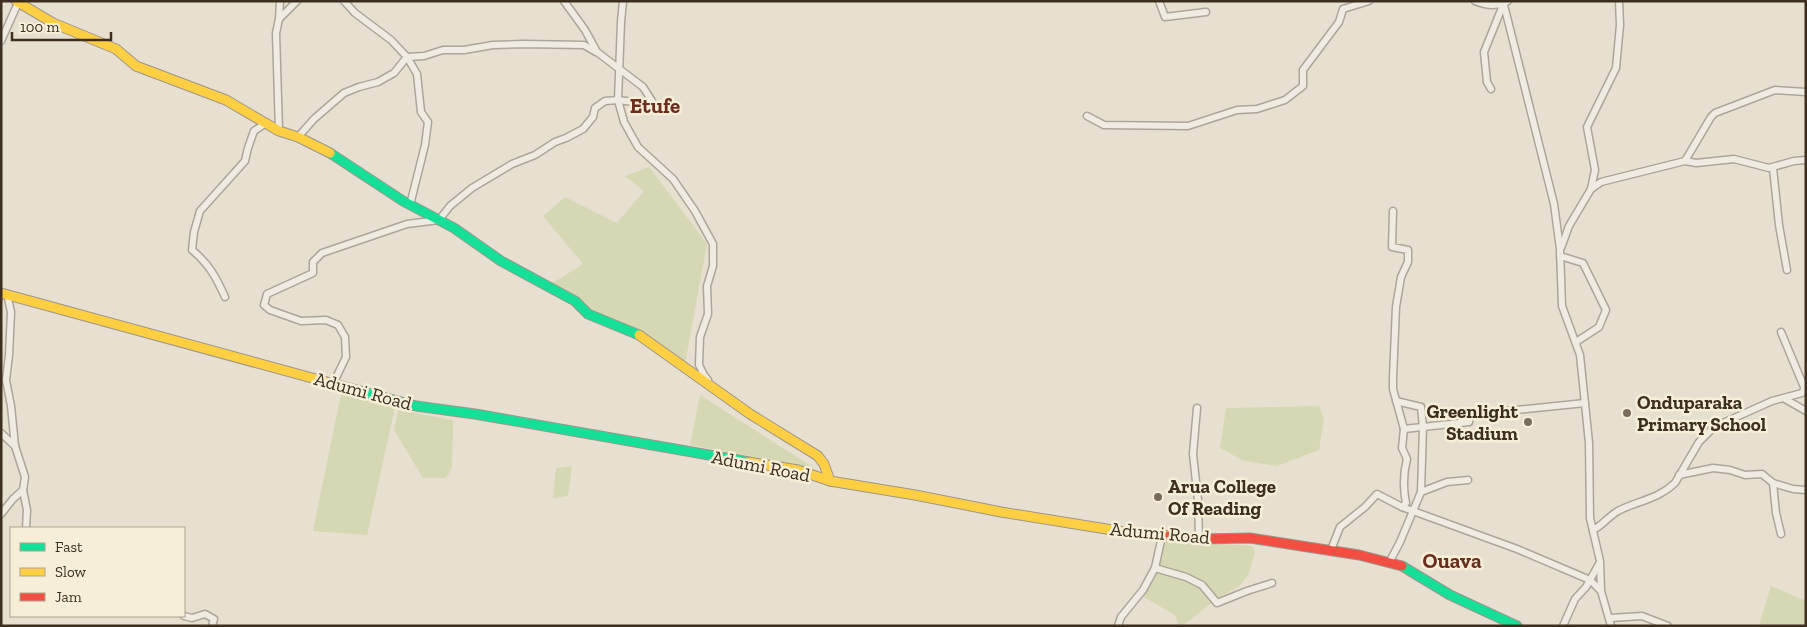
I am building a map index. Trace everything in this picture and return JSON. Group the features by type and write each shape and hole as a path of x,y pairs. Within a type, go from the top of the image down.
{"main road":[{"path":"17,2 53,23 116,49 136,66 226,100 279,131 298,137 330,154 410,205 454,228 501,261 576,302 588,314 643,337 750,414 818,456 824,464 830,481"},
{"name":"Adumi Road","path":"4,293 416,406 475,414 798,470 830,481 1125,532 1198,539 1250,538 1359,555 1402,566 1450,595 1517,626"}],"street":[{"path":"279,131 276,33 280,1"},
{"path":"279,19 297,1"},
{"path":"344,1 355,13 407,56 417,74 421,112 428,122 425,145 410,205"},
{"path":"564,1 586,30 597,52"},
{"path":"623,1 618,100 624,122 638,147 673,179 695,211 713,244 713,266 707,286 708,314 700,337 699,365 704,375 718,390"},
{"path":"1159,1 1165,17 1206,12"},
{"path":"1087,116 1104,125 1188,126 1237,110 1257,109 1284,100 1302,86 1303,70 1339,22 1343,9 1369,1"},
{"path":"1475,1 1484,4 1504,2"},
{"path":"1560,253 1569,226 1590,189 1595,170 1588,127 1616,68 1620,25 1619,1"},
{"path":"1,41 17,2"},
{"path":"1490,89 1487,82 1484,52 1504,2"},
{"path":"1504,2 1554,204 1560,253 1562,306 1580,356 1589,443 1590,518 1600,561 1601,591 1611,626"},
{"path":"334,384 346,357 345,338 338,325 326,320 301,321 270,310 264,305 267,294 313,273 313,262 322,253 407,224 439,220 450,206 472,188 512,164 535,155 554,142 583,129 593,117 595,108 605,101 618,100 650,104 652,101 643,87 597,52 584,45 492,45 464,50 443,50 424,56 407,56"},
{"path":"298,137 314,119 344,93 378,82 394,73 407,56"},
{"path":"1685,161 1715,113 1775,90 1806,92"},
{"path":"225,297 216,277 205,261 192,250 194,232 200,212 245,161 254,131 266,123"},
{"path":"1590,189 1601,182 1685,161 1706,163 1734,159 1772,168 1794,160 1806,160"},
{"path":"1772,168 1787,270"},
{"path":"1393,212 1392,247 1408,250 1408,262 1402,277 1396,307 1393,384 1404,429 1402,448 1407,458 1403,490 1406,503 1402,507"},
{"path":"1560,253 1583,263 1606,310 1599,327 1576,342"},
{"path":"4,293 11,312 6,380 15,446 25,477 23,490 27,510 26,527"},
{"path":"1593,530 1616,512 1630,505 1651,499 1663,493 1675,483 1699,442 1714,427 1772,401 1802,393 1804,390 1782,332"},
{"path":"1785,398 1806,411"},
{"path":"1389,563 1414,512 1421,492 1423,427 1421,407 1396,401"},
{"path":"1404,429 1469,422 1471,412 1496,412 1585,403"},
{"path":"1197,408 1193,454 1198,500 1198,539"},
{"path":"1,433 15,446"},
{"path":"1679,475 1713,468 1730,470 1745,475 1762,474 1773,483 1793,489 1806,490"},
{"path":"1421,492 1448,482 1468,480"},
{"path":"1773,483 1776,513 1781,534"},
{"path":"1,514 23,490"},
{"path":"1330,550 1340,527 1377,494 1414,512 1453,524 1504,545 1517,548 1590,580 1601,591"},
{"path":"1118,626 1121,617 1143,590 1155,568 1162,536"},
{"path":"1564,626 1575,599 1590,580 1600,561"},
{"path":"1155,568 1186,577 1202,585 1217,602 1234,597 1247,590 1272,583"},
{"path":"185,616 192,618 205,614 214,619 212,626"},
{"path":"1610,618 1642,616 1668,626"}],"green space":[{"path":"649,167 707,244 685,364 548,286 583,264 543,216 565,197 617,223 644,191 625,176"},
{"path":"341,394 395,407 367,535 313,531"},
{"path":"700,395 814,468 690,445"},
{"path":"1319,406 1324,419 1319,450 1277,466 1244,461 1220,448 1226,408"},
{"path":"398,410 453,420 452,468 446,478 423,478 394,430"},
{"path":"572,466 568,496 553,498 556,468"},
{"path":"1165,540 1252,546 1255,552 1248,576 1238,587 1219,597 1182,626 1179,626 1175,615 1142,596 1142,589 1155,575 1154,560 1156,551"},
{"path":"1771,586 1806,601 1805,626 1755,626 1759,625"}],"traffic: fast":[{"path":"330,153 403,201 454,228 501,261 575,301 588,314 639,335"},
{"path":"334,384 416,406 475,414 749,462"},
{"path":"1402,566 1450,595 1517,626"}],"traffic: slow":[{"path":"16,1 53,23 116,49 136,66 226,100 279,131 298,137 330,153"},
{"path":"1,293 334,384"},
{"path":"639,335 750,414 818,456 824,464 830,481"},
{"path":"749,462 798,470 830,481 1001,512 1125,532 1169,536"}],"traffic: jam":[{"path":"1169,536 1199,539 1250,538 1359,555 1402,566"}],"place":[{"name":"Onduparaka Primary School","path":"1627,413"},
{"name":"Greenlight Stadium","path":"1528,422"},
{"name":"Arua College Of Reading","path":"1158,497"}],"district":[{"name":"Etufe","path":"655,105"},
{"name":"Ouava","path":"1452,560"}]}
